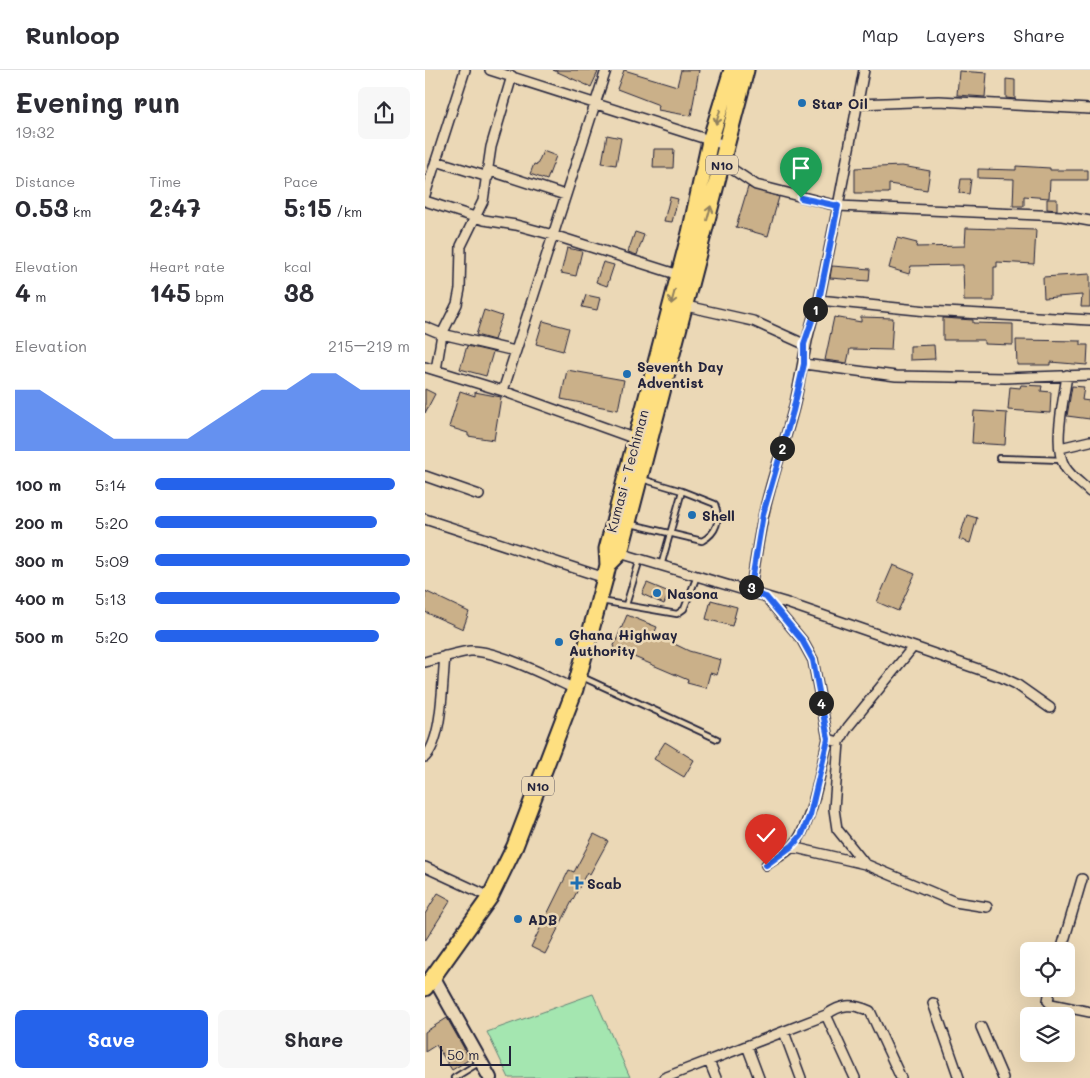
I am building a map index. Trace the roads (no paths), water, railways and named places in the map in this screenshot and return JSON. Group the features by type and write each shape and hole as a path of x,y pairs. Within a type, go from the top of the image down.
{"highway":[{"name":"N10","path":"711,141 732,70"},
{"name":"N10","path":"723,163 746,70"},
{"name":"Kumasi - Techiman","path":"430,983 489,897 515,846 577,682 614,551 636,440 690,233 711,141"},
{"name":"Kumasi - Techiman","path":"614,551 628,523 723,163"}],"street":[{"path":"425,194 465,70"},
{"path":"490,70 509,74 594,105 728,146"},
{"path":"503,391 606,70"},
{"path":"750,592 763,514 804,364 804,344 819,300 864,70"},
{"path":"436,370 442,334 457,304 460,289 461,246 477,217 488,174 491,147 509,74"},
{"path":"858,104 939,101 1090,109"},
{"path":"436,161 565,195"},
{"path":"723,163 756,185 838,206 1062,216 1090,221"},
{"path":"425,201 477,217 553,235 679,276"},
{"path":"819,300 927,311 1090,320"},
{"path":"686,306 753,321 804,344"},
{"path":"425,327 442,334 515,351"},
{"path":"804,364 897,376 1005,378 1090,375"},
{"path":"425,367 503,391 636,440"},
{"path":"1067,375 1059,448 1068,472 1090,492"},
{"path":"1059,448 1090,441"},
{"path":"425,476 479,494"},
{"path":"425,519 607,572"},
{"path":"614,551 766,597 1016,684 1049,708"},
{"path":"766,597 802,640 813,660 828,739 810,815 801,836 792,846 766,865"},
{"path":"865,864 837,829 834,809 839,742 848,727 913,647"},
{"path":"425,662 471,651 487,653 577,682"},
{"path":"425,757 430,752 437,732 445,656"},
{"path":"828,739 839,742"},
{"path":"792,846 865,864 955,902 987,907"},
{"path":"425,867 489,897"},
{"path":"1064,942 1083,879"},
{"path":"430,983 490,1078"},
{"path":"1049,997 1048,1001 1051,1004 1090,1012"},
{"path":"933,1003 959,1078"},
{"path":"664,1078 826,1016 837,1007 845,1005 870,1010 901,1078"},
{"path":"826,1016 855,1078"},
{"path":"981,1027 1003,1078"},
{"path":"784,1032 801,1078"},
{"path":"747,1046 759,1078"},
{"path":"709,1060 716,1078"}],"lane":[{"path":"999,458 1062,460"},
{"path":"628,523 670,535 702,541 711,536 718,521 715,504 682,491 639,478"},
{"path":"661,566 682,491"},
{"path":"626,605 640,559"},
{"path":"599,600 677,614 684,609 697,576"},
{"path":"577,682 717,740"},
{"path":"454,1078 481,1061"}],"place":[{"name":"Star Oil","path":"802,103"},
{"name":"Seventh Day Adventist","path":"627,374"},
{"name":"Shell","path":"692,515"},
{"name":"Nasona","path":"657,593"},
{"name":"Ghana Highway Authority","path":"559,642"},
{"name":"Scab","path":"577,883"},
{"name":"ADB","path":"518,919"}]}
